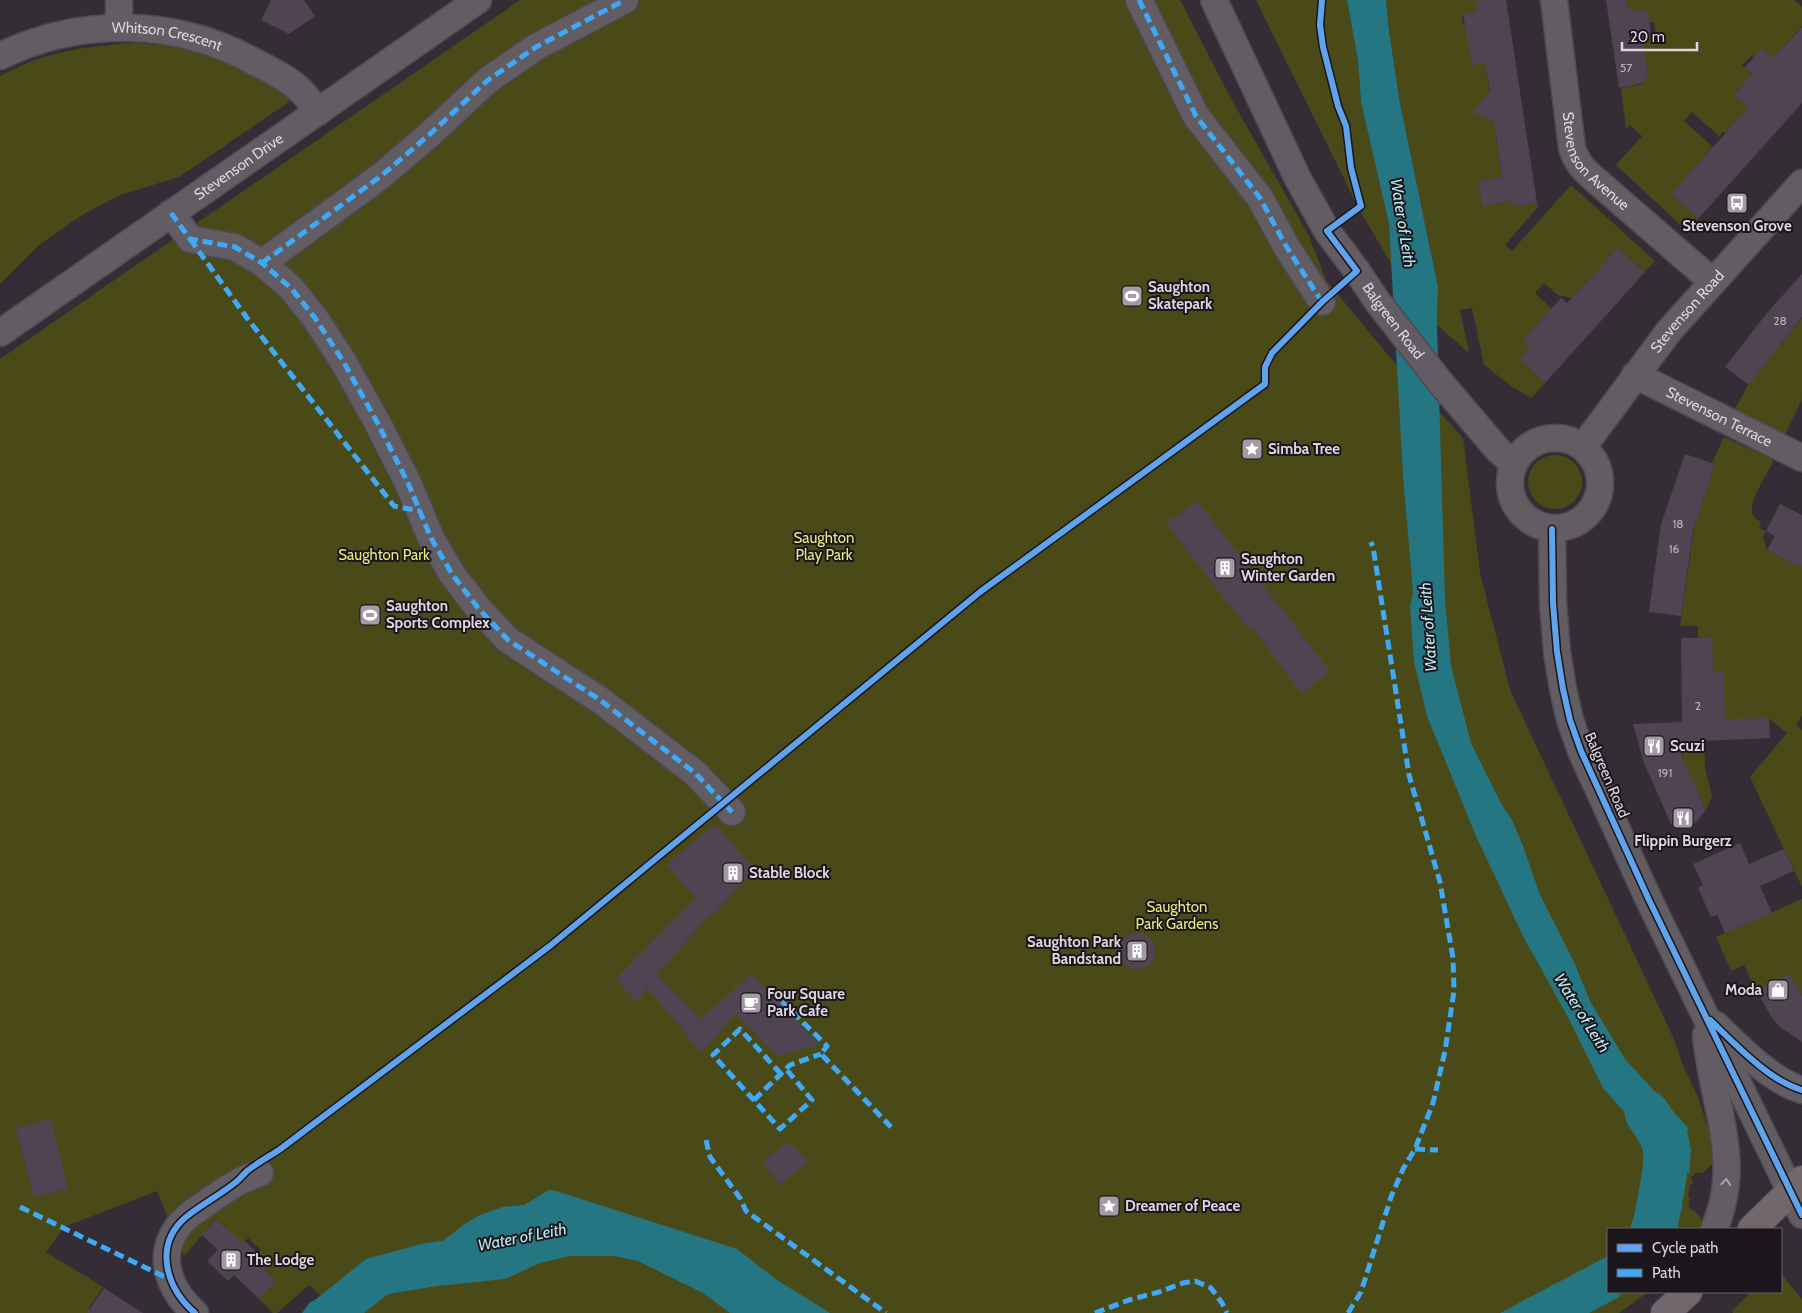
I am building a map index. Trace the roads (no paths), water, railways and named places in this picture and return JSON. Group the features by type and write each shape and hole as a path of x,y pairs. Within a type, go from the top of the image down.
{"main road":[{"path":"1753,1228 1798,1195"},
{"path":"1669,1305 1687,1293"}],"street":[{"path":"119,0 119,27"},
{"name":"Stevenson Drive","path":"0,333 478,0"},
{"path":"262,263 380,176 430,134 488,80 536,47 625,0"},
{"path":"1139,0 1196,116 1260,198 1286,246 1322,302"},
{"name":"Balgreen Road","path":"1214,0 1297,177 1327,231 1377,301 1440,382 1498,450 1514,464"},
{"name":"Stevenson Avenue","path":"1554,0 1572,148 1575,158 1581,167 1592,177 1713,282"},
{"name":"Whitson Crescent","path":"0,56 25,44 44,38 88,30 119,27 179,34 211,42 242,55 289,82 303,93 318,112"},
{"name":"Stevenson Road","path":"1583,447 1669,331 1802,183"},
{"path":"171,213 190,239 234,247 262,263 291,288 315,318 343,361 377,422 408,483 431,538 452,574 478,608 508,640 600,700 646,733 695,773 732,812"},
{"name":"Stevenson Terrace","path":"1635,375 1802,458"},
{"path":"1558,438 1571,441 1583,447 1592,456 1601,480 1600,493 1595,505 1588,516 1577,524 1565,528 1552,529 1540,526 1520,512 1513,501 1510,476 1514,464 1532,444 1544,440 1558,438"},
{"name":"Balgreen Road","path":"1552,529 1553,603 1556,642 1570,720 1581,751 1649,900 1704,1014 1798,1195"},
{"path":"1704,1014 1708,1058 1723,1123 1727,1158 1726,1188 1719,1218 1714,1228"},
{"name":"Balgreen Road","path":"1704,1014 1760,1067 1794,1088 1802,1090"},
{"path":"195,1313 179,1298 170,1279 167,1258 168,1246 173,1235 185,1218 240,1180 260,1173"}],"water":[{"path":"1347,0 1386,0 1400,103 1438,287 1437,325 1445,599 1451,666 1471,743 1502,805 1512,820 1540,895 1574,962 1590,1001 1625,1059 1689,1129 1687,1130 1691,1150 1689,1173 1649,1167 1649,1163 1644,1161 1645,1135 1603,1088 1569,1019 1523,936 1476,836 1427,716 1414,662 1410,606 1413,593 1403,475 1389,224 1361,102 1358,61"},
{"path":"549,1190 737,1249 777,1280 830,1313 730,1313 703,1293 638,1261 614,1256 570,1256 540,1263 505,1279 437,1286 394,1293 387,1295 364,1313 302,1313 310,1302 366,1259 425,1243 443,1241 463,1225 480,1215 503,1207 524,1205"},
{"path":"1644,1201 1683,1207 1670,1228 1637,1228 1637,1209"},
{"path":"1607,1257 1607,1293 1621,1293 1619,1297 1589,1313 1500,1313"}],"waterway":[{"name":"Water of Leith","path":"1647,1113 1661,1135 1666,1161 1654,1228"}],"place":[{"name":"Stevenson Grove","path":"1737,203"},
{"name":"Saughton Skatepark","path":"1132,296"},
{"name":"Simba Tree","path":"1252,449"},
{"name":"Saughton Winter Garden","path":"1225,568"},
{"name":"Saughton Sports Complex","path":"370,615"},
{"name":"Scuzi","path":"1654,746"},
{"name":"Flippin Burgerz","path":"1683,818"},
{"name":"Stable Block","path":"733,873"},
{"name":"Saughton Park Bandstand","path":"1137,951"},
{"name":"Moda","path":"1778,990"},
{"name":"Four Square Park Cafe","path":"751,1003"},
{"name":"Dreamer of Peace","path":"1109,1206"},
{"name":"The Lodge","path":"231,1260"}],"park label":[{"name":"Saughton Play Park","path":"824,546"},
{"name":"Saughton Park","path":"384,555"},
{"name":"Saughton Park Gardens","path":"1177,916"}]}
